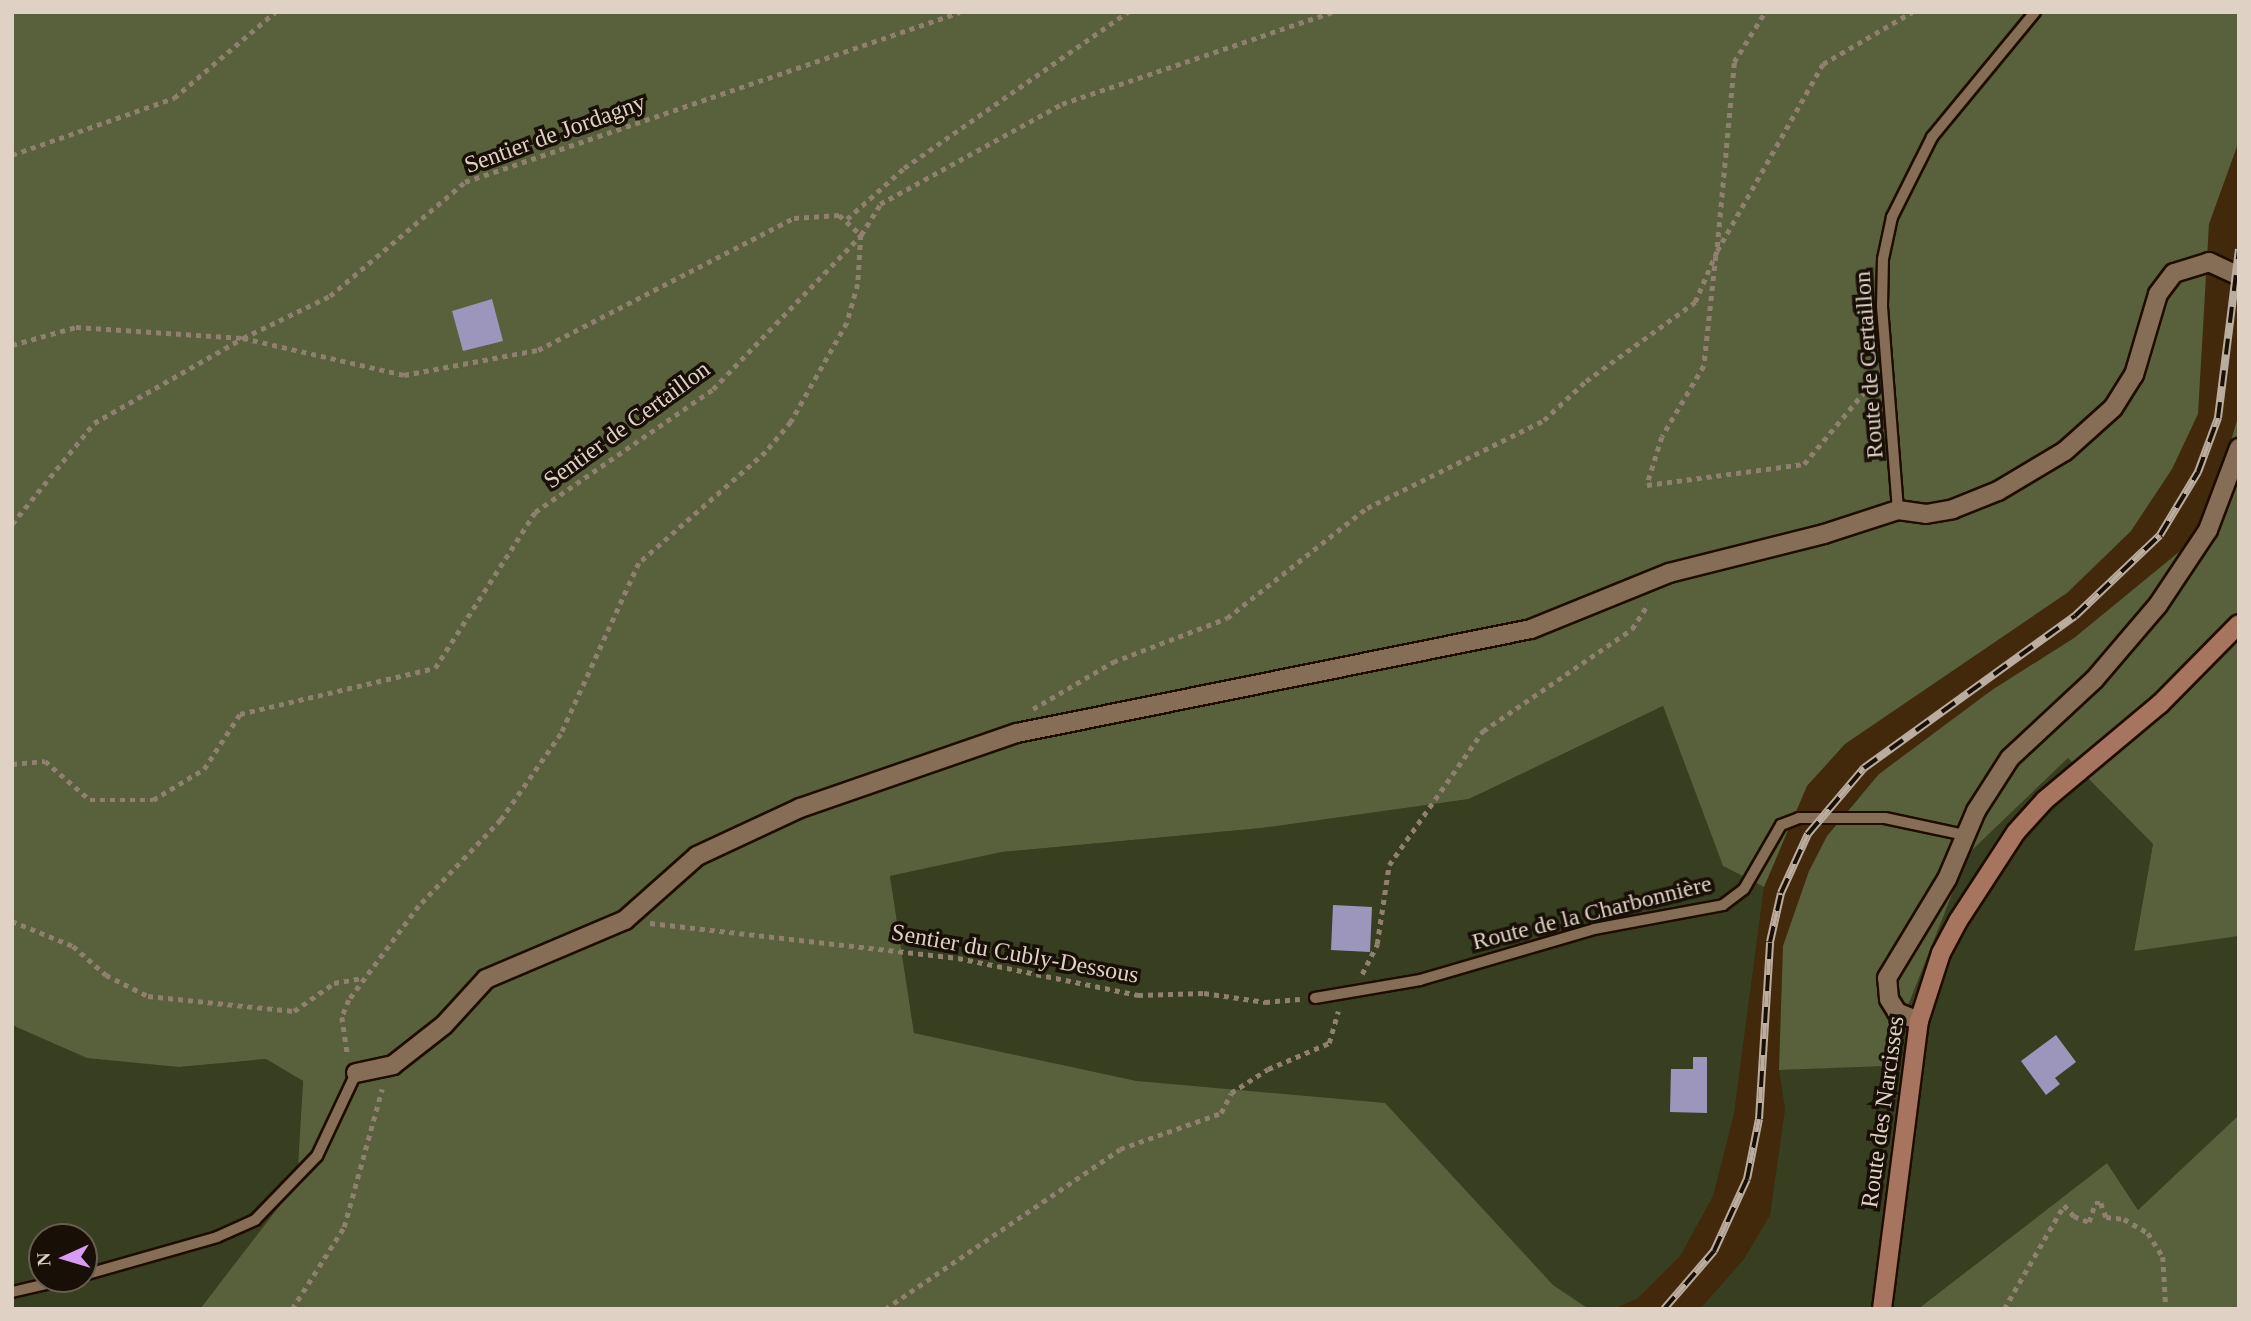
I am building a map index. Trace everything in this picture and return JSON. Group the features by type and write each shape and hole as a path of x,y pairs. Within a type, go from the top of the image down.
{"street":[{"path":"356,1073 393,1065 444,1025 486,979 625,920 697,856 800,808 1017,733 1531,629 1669,573 1898,510 1926,514 1953,509 1997,491 2064,451 2113,408 2134,375 2151,311 2166,281 2184,267 2202,262 2218,263 2239,276"},
{"path":"1919,1021 1897,1012 1889,999 1887,978 1947,879 1965,835 2010,758 2094,680 2180,574 2208,530 2239,448"},
{"name":"Route des Narcisses","path":"1882,1309 1919,1021 1947,942 2016,832 2089,761 2160,704 2239,624"}],"lane":[{"name":"Route de Certaillon","path":"1898,510 1884,355 1882,259 1892,218 1911,174 1932,137 2035,12"},
{"name":"Route de la Charbonnière","path":"1315,998 1420,980 1594,929 1723,905 1744,888 1781,825 1799,818 1885,818 1965,835"},
{"path":"98,1271 217,1237 254,1220 317,1156 356,1073"}],"path":[{"path":"12,155 174,98 275,12"},
{"name":"Sentier de Jordagny","path":"12,524 94,423 243,338 330,296 465,182 960,12"},
{"path":"847,219 904,168 1128,12"},
{"name":"Sentier de Certaillon","path":"12,764 45,761 90,800 153,800 204,769 240,714 435,668 535,512 713,389 861,235 880,204 1062,104 1332,12"},
{"path":"1765,12 1734,62 1704,366 1662,437 1647,485 1804,464 1864,397 1884,355"},
{"path":"1017,733 1037,703 1113,662 1227,618 1367,508 1544,420 1586,381 1695,302 1717,251 1823,64 1912,12"},
{"path":"12,345 76,327 243,338 404,375 538,351 794,218 824,213 847,219 861,235 858,284 847,323 791,422 766,453 639,562 561,734 501,820 419,906 363,977 342,1017 343,1049 356,1073 383,1086 344,1227 292,1309"},
{"path":"1356,992 1377,944 1389,865 1483,731 1632,629 1669,573"},
{"name":"Sentier du Cubly-Dessous","path":"625,920 958,958 1138,995 1204,993 1265,1002 1315,998"},
{"path":"12,921 73,946 106,975 148,996 294,1011 334,984 363,977"},
{"path":"886,1309 1120,1149 1221,1112 1231,1093 1268,1069 1329,1043 1337,1028 1338,994"},
{"path":"2004,1309 2064,1205 2074,1216 2089,1222 2095,1203 2101,1203 2106,1217 2124,1219 2148,1233 2163,1257 2166,1309"}],"shaded area":[{"path":"2239,141 2239,414 2211,506 2185,547 2074,638 1913,748 1854,802 1827,836 1809,871 1779,1070 1785,1109 1770,1215 1744,1259 1700,1309 1613,1309 1637,1299 1734,1114 1764,887 1807,786 1845,744 2067,593 2197,414 2209,224"}],"green space":[{"path":"12,12 2239,12 2239,141 2209,224 2198,414 2172,469 2131,531 2067,593 1845,744 1807,786 1764,887 1723,866 1663,706 1469,799 1262,828 1002,852 890,876 914,1033 1137,1081 1385,1103 1553,1285 1589,1309 200,1309 297,1183 303,1081 266,1059 179,1067 87,1058 12,1025"},
{"path":"2239,414 2239,936 2134,951 2153,844 2068,758 1968,854 1884,1066 1779,1070 1783,946 1809,871 1827,836 1879,774 1992,690 2074,638 2185,547 2211,506"},
{"path":"1663,706 1723,866 1764,887 1734,1114 1713,1196 1680,1256 1637,1299 1613,1309 1589,1309 1553,1285 1137,1081 914,1033 890,876 1002,852 1262,828 1469,799"},
{"path":"2068,758 2153,844 2134,950 2239,936 2239,1115 2138,1210 2107,1163 1918,1309 1700,1309 1744,1259 1770,1215 1785,1109 1779,1070 1884,1065 1968,854"},
{"path":"12,1025 179,1067 266,1059 303,1081 297,1183 200,1309 12,1309"},
{"path":"2239,1115 2239,1309 1918,1309 2107,1163 2138,1210"}],"building":[{"path":"492,299 503,341 463,351 452,311"},
{"path":"1333,905 1372,907 1370,952 1331,950"},
{"path":"2056,1035 2076,1062 2055,1078 2060,1084 2046,1095 2021,1061"},
{"path":"1693,1057 1707,1057 1707,1113 1670,1112 1671,1069 1693,1069"}],"railway":[{"path":"1664,1309 1714,1251 1747,1179 1759,1119 1770,942 1781,893 1808,834 1864,768 2075,616 2160,535 2198,472 2218,418 2239,249"}]}
